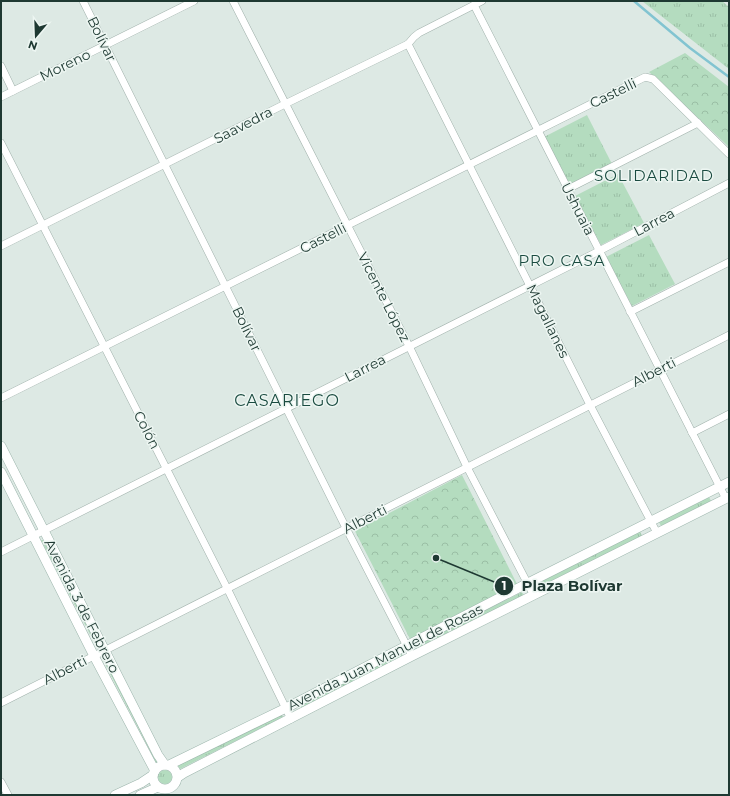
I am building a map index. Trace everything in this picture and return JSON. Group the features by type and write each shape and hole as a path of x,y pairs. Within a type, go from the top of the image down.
{"street":[{"name":"Bolívar","path":"83,1 346,528 412,656"},
{"name":"Moreno","path":"1,97 194,1"},
{"name":"Vicente López","path":"233,1 409,346 468,467 533,594"},
{"name":"Saavedra","path":"1,246 408,44 419,33 482,1"},
{"name":"Ushuaia","path":"474,5 537,131 727,498"},
{"name":"Magallanes","path":"408,44 590,405 657,532"},
{"path":"1,66 13,91"},
{"name":"Castelli","path":"1,398 645,77 653,79 698,123"},
{"path":"568,189 698,123 729,154"},
{"name":"Colón","path":"1,143 167,468 291,719"},
{"name":"Larrea","path":"1,552 599,251 729,183"},
{"path":"630,312 729,262"},
{"name":"Alberti","path":"1,703 729,334"},
{"path":"692,433 729,414"},
{"name":"Avenida 3 de Febrero","path":"1,446 158,755 167,765"},
{"name":"Avenida 3 de Febrero","path":"1,472 154,773"},
{"name":"Avenida Juan Manuel de Rosas","path":"167,765 286,708 528,583 729,482"},
{"name":"Avenida Juan Manuel de Rosas","path":"178,777 533,594 727,498"},
{"path":"115,795 141,783 154,773 157,768 167,765 175,770 178,777 172,791 158,787 140,795"},
{"path":"154,773 155,783 158,787"},
{"path":"1,782 8,795"}],"green space":[{"path":"642,1 722,1 729,7 729,69"},
{"path":"685,53 729,87 729,147 649,72"},
{"path":"587,115 612,164 569,186 544,137"},
{"path":"618,174 644,223 601,245 575,196"},
{"path":"649,235 675,284 632,306 606,257"},
{"path":"462,475 517,584 410,639 355,531"},
{"path":"709,497 711,501 661,526 659,522"},
{"path":"640,531 642,536 539,587 537,583"},
{"path":"41,540 43,540 95,640 93,640"},
{"path":"522,592 524,596 420,648 418,644"},
{"path":"401,653 403,657 299,709 297,705"},
{"path":"105,661 161,763 155,766 150,751 104,662"},
{"path":"281,713 283,717 180,769 177,765"},
{"path":"162,770 168,770 172,774 172,780 168,784 162,784 158,780 158,774"}],"waterway":[{"path":"634,1 690,48 729,77"}],"place":[{"name":"Plaza Bolívar","path":"436,558"}],"district":[{"name":"SOLIDARIDAD","path":"654,176"},
{"name":"PRO CASA","path":"562,261"},
{"name":"CASARIEGO","path":"287,400"}]}
